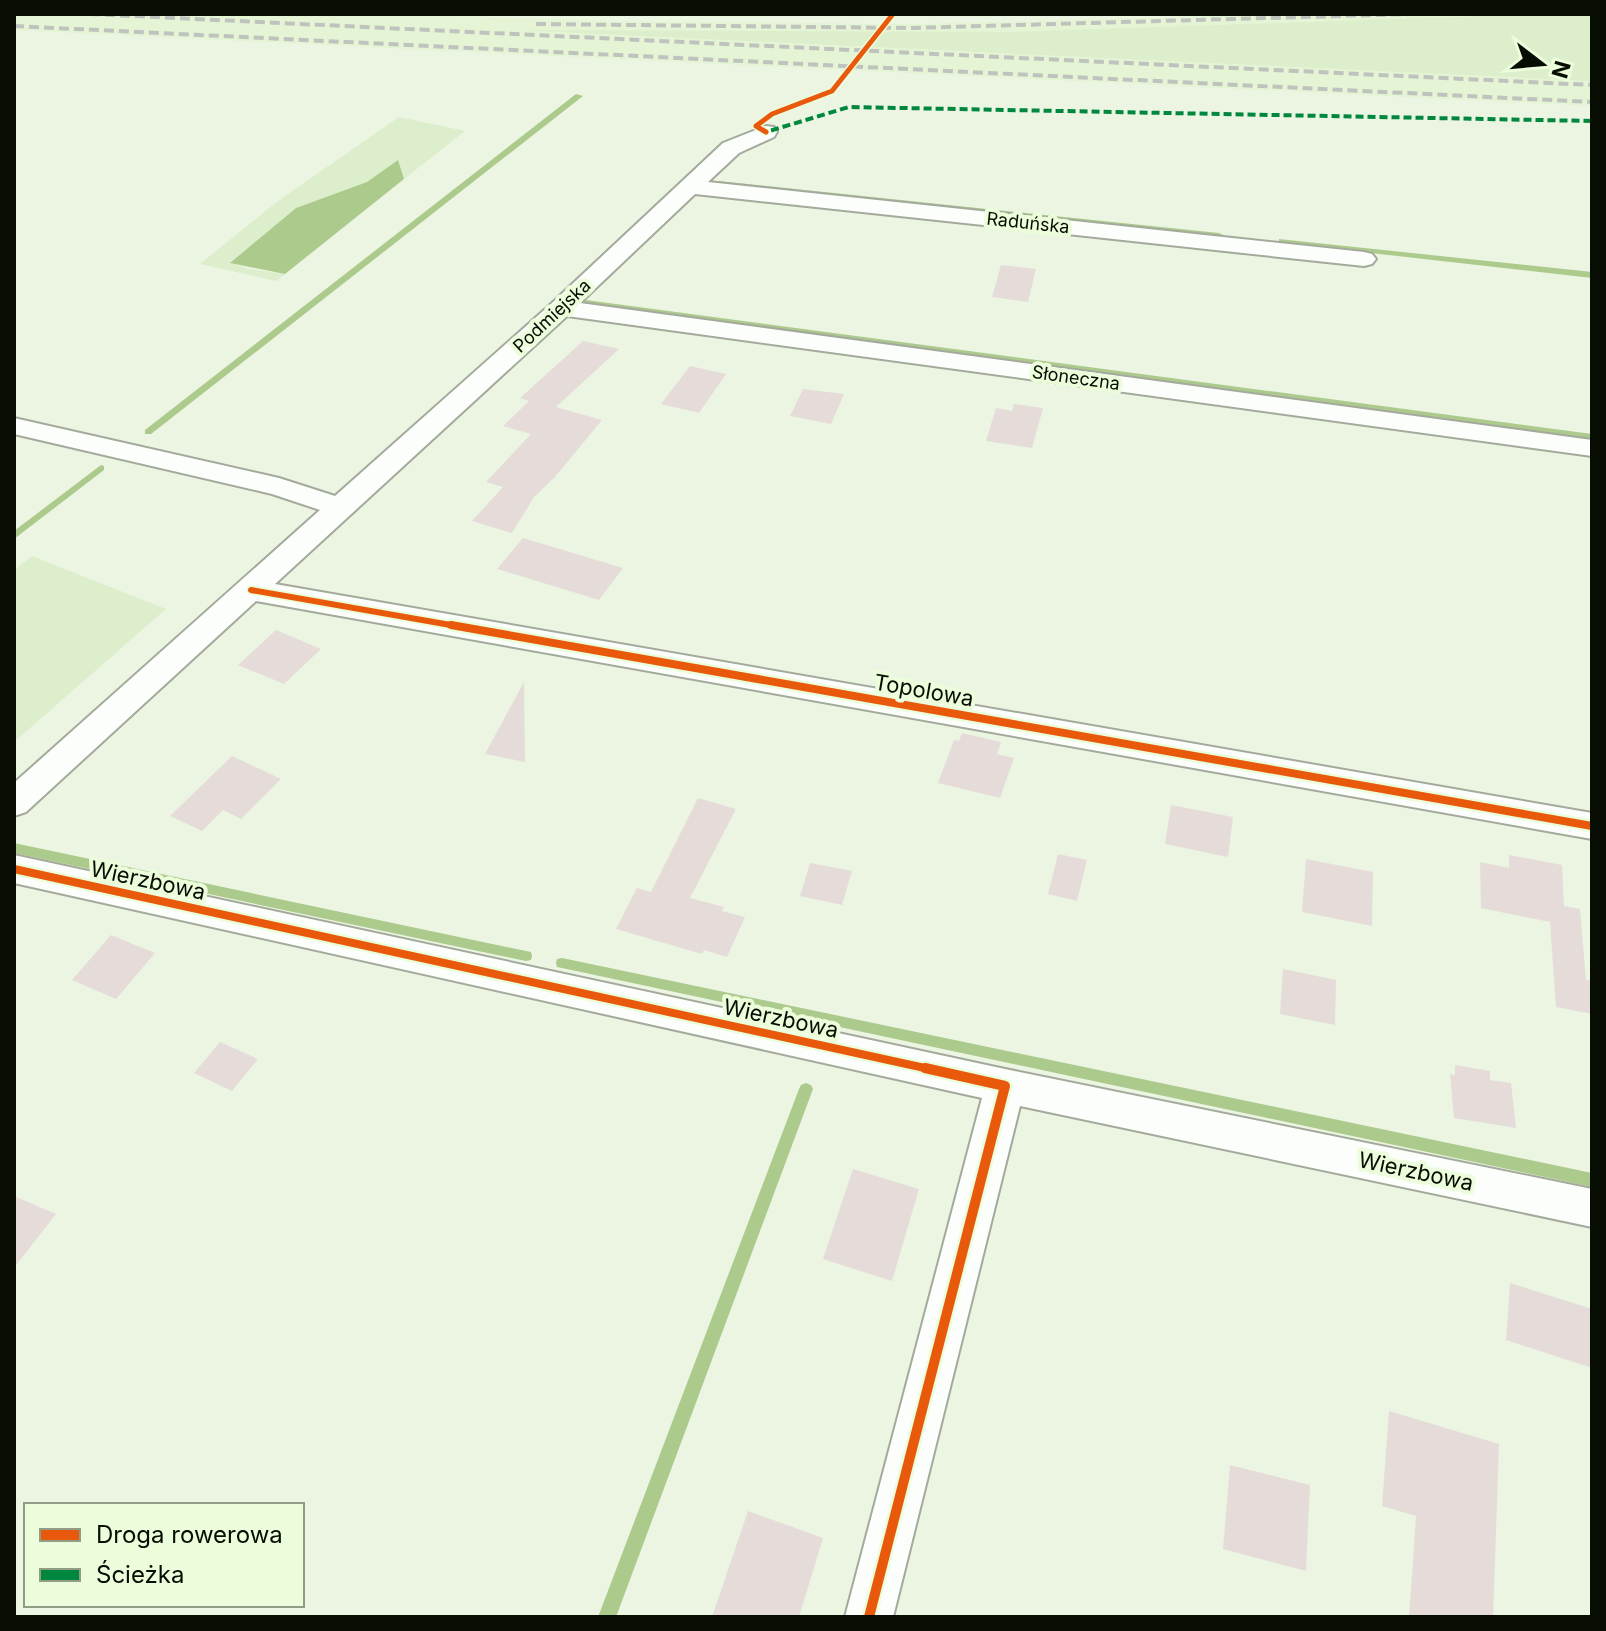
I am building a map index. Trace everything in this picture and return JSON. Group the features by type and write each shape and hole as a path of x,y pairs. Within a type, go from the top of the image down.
{"street":[{"name":"Podmiejska","path":"14,803 561,308 731,148 766,132"},
{"name":"Raduńska","path":"691,187 1364,259"},
{"name":"Słoneczna","path":"561,308 1592,448"},
{"path":"14,426 279,487 341,508"},
{"name":"Topolowa","path":"251,590 1592,826"},
{"name":"Wierzbowa","path":"14,869 1005,1086 1592,1208"},
{"path":"869,1617 1005,1086"}],"shaded area":[{"path":"14,14 391,14 613,21 910,24 1296,14 1592,14 1592,106 14,30"},
{"path":"1592,14 1592,81 518,30 1009,32"},
{"path":"399,117 465,131 404,179 397,161 367,182 296,208 231,263 285,274 276,281 200,264 278,201"},
{"path":"398,160 404,179 285,274 230,263 296,208 367,182"},
{"path":"32,556 166,609 14,742 14,570"}],"building":[{"path":"1001,265 1036,269 1028,302 992,297"},
{"path":"583,341 619,349 556,407 602,420 554,478 534,497 512,533 472,521 503,487 486,482 531,434 503,426 529,401 520,398"},
{"path":"690,366 726,374 699,413 661,404"},
{"path":"803,389 844,394 831,424 790,416"},
{"path":"1014,404 1043,408 1032,448 986,441 996,408 1012,411"},
{"path":"523,538 623,568 599,600 497,569"},
{"path":"276,630 321,649 284,684 238,665"},
{"path":"524,682 525,762 485,754"},
{"path":"962,733 1001,742 997,754 1014,758 1000,798 938,783 954,740 959,741"},
{"path":"232,756 281,779 241,819 223,810 202,831 170,816"},
{"path":"698,798 736,809 690,898 724,907 722,911 745,917 727,957 704,950 702,954 616,929 637,888 651,892"},
{"path":"1171,805 1233,817 1228,857 1165,844"},
{"path":"1058,854 1087,860 1077,901 1048,894"},
{"path":"1509,855 1562,865 1564,906 1580,909 1586,980 1592,981 1592,1014 1556,1007 1550,922 1481,908 1480,862 1509,868"},
{"path":"1306,859 1373,872 1372,926 1302,912"},
{"path":"810,863 852,871 842,905 800,896"},
{"path":"111,935 155,953 116,999 72,980"},
{"path":"1283,969 1336,980 1335,1025 1280,1014"},
{"path":"220,1042 258,1059 232,1091 194,1073"},
{"path":"1455,1065 1490,1071 1490,1080 1511,1083 1516,1128 1454,1118 1450,1074 1455,1075"},
{"path":"853,1169 919,1189 892,1281 823,1259"},
{"path":"14,1196 56,1214 14,1268"},
{"path":"1510,1283 1592,1309 1592,1368 1506,1340"},
{"path":"1389,1411 1499,1444 1493,1617 1409,1617 1416,1516 1382,1506"},
{"path":"1230,1465 1310,1485 1306,1571 1223,1549"},
{"path":"748,1511 823,1538 799,1617 712,1617"}],"waterway":[{"path":"148,432 579,96"},
{"path":"721,183 1219,235"},
{"path":"1282,241 1592,275"},
{"path":"586,303 1592,437"},
{"path":"14,536 101,468"},
{"path":"14,848 526,956"},
{"path":"562,963 1592,1180"},
{"path":"607,1617 806,1089"}],"railway":[{"path":"90,14 1592,85"},
{"path":"536,24 910,28 1412,14"},
{"path":"14,26 1592,102"}],"marked path":[{"path":"760,129 766,132 849,107 1592,121"}],"cycle path":[{"path":"766,132 756,126 772,114 832,91 893,14"},
{"path":"251,590 1592,826"},
{"path":"14,869 1005,1086 869,1617"}]}
